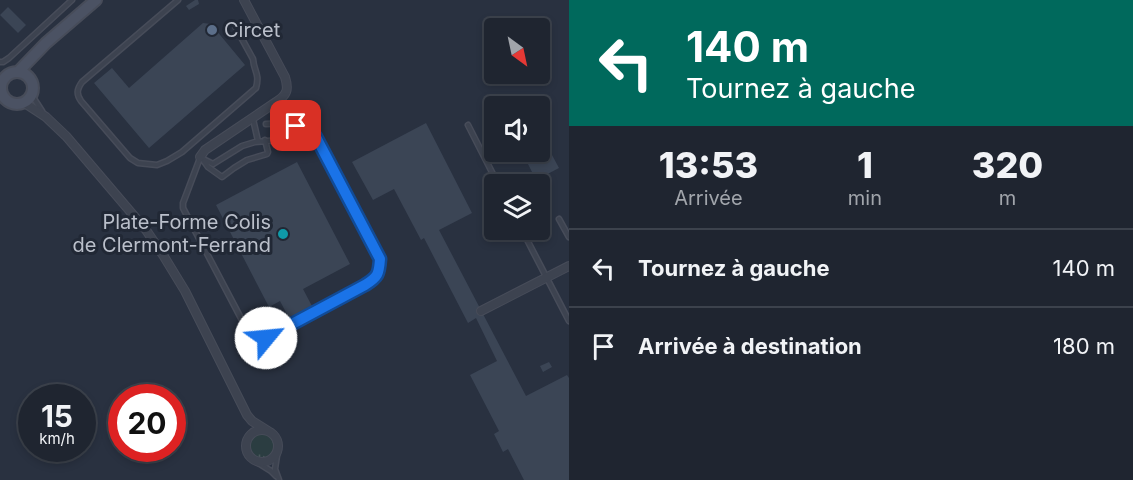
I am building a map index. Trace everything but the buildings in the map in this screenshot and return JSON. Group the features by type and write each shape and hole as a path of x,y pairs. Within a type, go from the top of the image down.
{"main road":[{"path":"18,72 27,76 32,86 27,98 18,103 4,101 1,89 6,76 18,72 46,43 96,0"},
{"path":"29,79 46,43"}],"street":[{"path":"200,157 205,150 283,98 288,86 244,0"},
{"path":"27,98 66,136 146,230 184,291 247,415 276,439 278,450 273,458 260,462 248,455 246,450 249,436 247,415"},
{"path":"481,311 569,266"},
{"path":"249,436 258,430 268,431"}],"lane":[{"path":"0,62 9,58 72,0"},
{"path":"178,0 78,87 77,92 81,101 133,160 148,165 167,161 182,152 256,88 258,78 253,59 236,28"},
{"path":"253,118 258,141"},
{"path":"200,157 183,208 244,324 256,334 266,338 375,279 379,272 380,259 316,137 310,130 296,126 266,124"},
{"path":"468,125 493,174"},
{"path":"200,157 213,164 242,146 265,140 292,139 296,126"},
{"path":"200,157 208,167 222,177 247,160 267,154 265,140"},
{"path":"559,219 569,237"},
{"path":"527,240 569,321"},
{"path":"278,450 275,462 278,479"},
{"path":"255,461 271,471 278,479"}],"green space":[{"path":"262,433 271,437 275,446 271,455 262,459 253,455 249,446 253,437"}],"place":[{"name":"Circet","path":"212,30"},
{"name":"Plate-Forme Colis de Clermont-Ferrand","path":"283,234"}],"route":[{"path":"266,338 365,285 375,279 379,272 380,259 316,137 310,130 296,126"}]}
